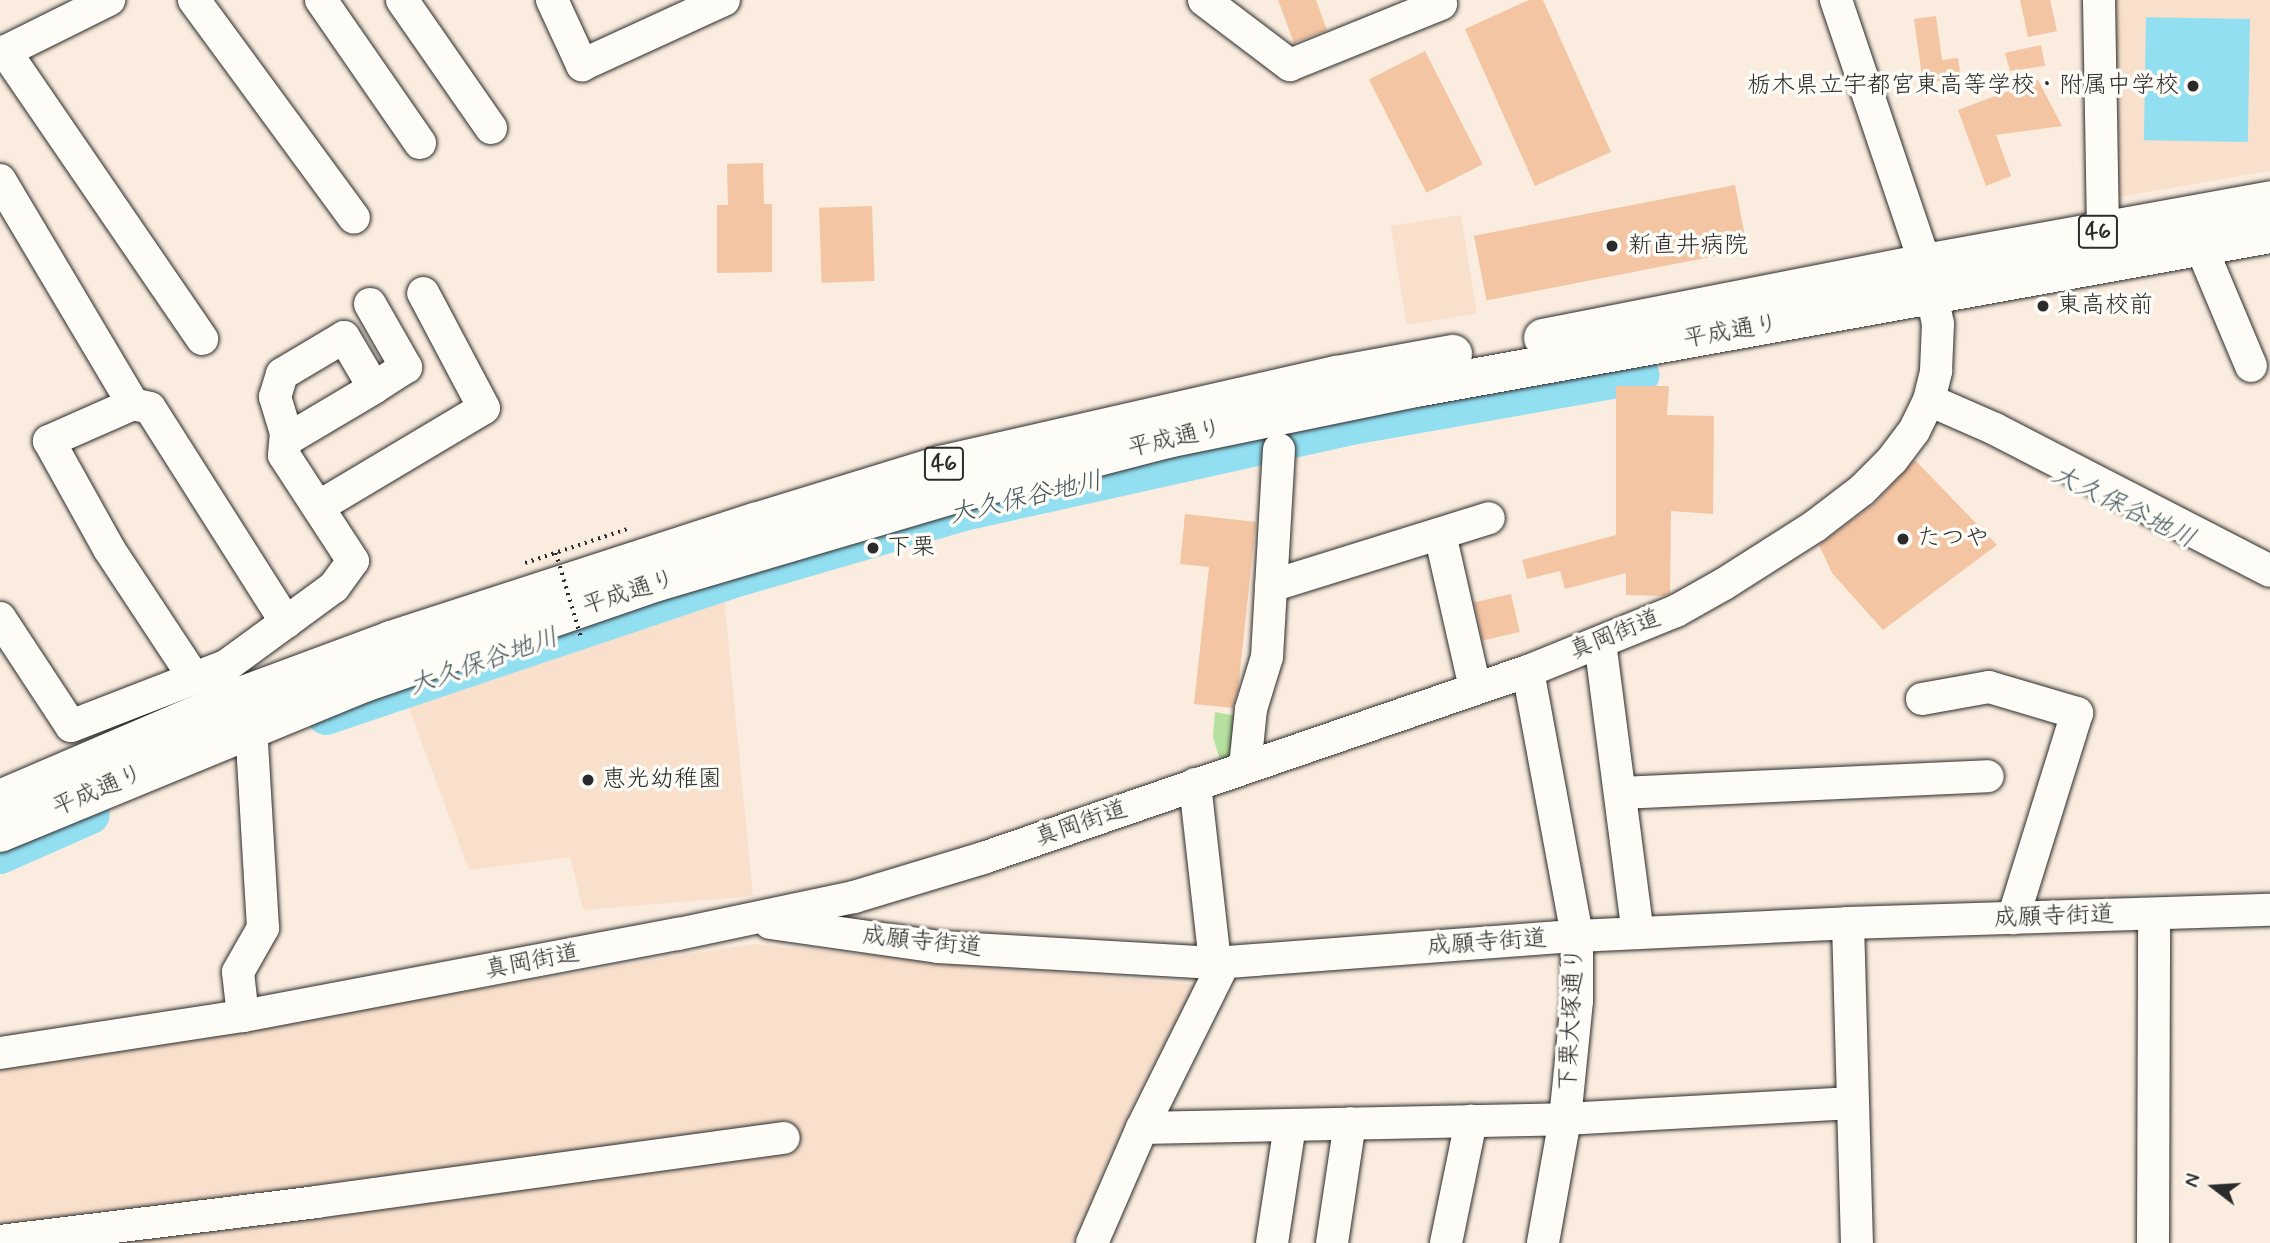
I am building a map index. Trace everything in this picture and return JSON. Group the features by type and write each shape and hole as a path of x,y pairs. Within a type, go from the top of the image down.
{"main road":[{"name":"平成通り","path":"0,799 239,697 364,683 658,582 951,495 1167,439 1929,279 2102,231 2270,200"},
{"name":"平成通り","path":"1929,279 2201,247 2270,234"},
{"name":"平成通り","path":"0,833 239,697"}],"street":[{"path":"108,0 7,44 202,339"},
{"path":"194,0 354,218"},
{"path":"321,0 420,143"},
{"path":"402,0 491,128"},
{"path":"552,0 582,65 724,0"},
{"path":"1204,0 1290,65 1441,4"},
{"name":"真岡街道","path":"0,1053 243,1016 854,897 983,858 1528,671 1676,611 1815,526 1862,490 1892,460 1914,431 1929,400 1938,348 1929,279 1836,0"},
{"path":"2099,0 2102,231"},
{"path":"0,180 133,404"},
{"path":"2201,247 2251,366"},
{"path":"318,507 484,408 423,293"},
{"path":"286,440 406,367 370,304"},
{"path":"243,1016 238,972 263,928 239,697 286,622 334,587 353,561 284,455 286,440 275,397 282,374 344,337 374,388"},
{"path":"1929,400 1995,429 2270,571"},
{"path":"239,697 194,678 109,549 48,441 133,404 150,408 286,622"},
{"path":"1245,767 1251,709 1266,657 1279,449"},
{"path":"1271,586 1489,518"},
{"path":"1440,534 1475,688"},
{"path":"0,618 71,726 194,678"},
{"path":"1600,642 1639,933"},
{"name":"下栗大塚通り","path":"1528,671 1577,936 1577,1001 1565,1119 1542,1243"},
{"path":"1922,699 1989,687 2077,713 2013,918"},
{"path":"1620,793 1988,776"},
{"path":"1092,1243 1142,1128 1220,963 1195,784"},
{"name":"成願寺街道","path":"749,919 939,947 1220,963 1577,936 1848,923 2270,910"},
{"path":"2154,914 2154,1243"},
{"path":"1848,923 1857,1243"},
{"path":"1142,1128 1565,1119 1853,1102"},
{"path":"1446,1243 1471,1121"},
{"path":"1332,1243 1350,1124"},
{"path":"1272,1243 1290,1125"},
{"path":"0,1241 316,1202 784,1138"}],"path":[{"path":"521,564 627,529"},
{"path":"555,553 581,637"}],"shaded area":[{"name":"栃木県立宇都宮東高等学校・附属中学校","path":"2114,0 2270,0 2270,171 2118,197"},
{"path":"1461,215 1477,314 1407,325 1391,226"},
{"name":"恵光幼稚園","path":"724,598 753,896 583,910 570,857 469,870 407,703"},
{"path":"752,944 1195,985 1129,1111 1072,1243 0,1243 0,1068"}],"green space":[{"path":"1215,712 1246,718 1241,753 1220,760 1213,737"}],"water":[{"path":"2146,17 2250,19 2248,142 2144,140"}],"building":[{"path":"1278,0 1316,0 1327,30 1294,43"},
{"path":"1529,0 1543,0 1611,152 1535,186 1465,29"},
{"path":"2020,0 2050,0 2057,31 2028,37"},
{"path":"1936,16 1942,60 1958,58 1961,78 1923,83 1914,19"},
{"path":"2041,45 2045,66 2010,71 2005,53"},
{"path":"1425,51 1483,164 1427,193 1369,80"},
{"path":"2038,80 2062,126 1996,135 2011,176 1986,186 1958,110"},
{"path":"763,163 764,204 772,204 772,272 717,273 717,205 728,205 727,164"},
{"name":"新直井病院","path":"1735,185 1748,250 1486,301 1474,236"},
{"path":"872,206 875,281 822,283 819,208"},
{"path":"1616,386 1669,386 1667,415 1714,416 1713,514 1671,511 1670,593 1664,596 1626,595 1626,573 1565,589 1560,571 1527,579 1522,560 1616,535"},
{"name":"たつや","path":"1915,460 1997,545 1883,630 1832,573 1819,545 1875,503"},
{"path":"1185,514 1256,522 1238,690 1233,708 1194,704 1209,567 1180,564"},
{"path":"1511,594 1520,632 1483,641 1474,603"}],"waterway":[{"name":"大久保谷地川","path":"326,716 730,580 968,511 1351,426 1641,375"},
{"name":"大久保谷地川","path":"0,855 91,815"}],"place":[{"name":"栃木県立宇都宮東高等学校・附属中学校","path":"2193,86"},
{"name":"新直井病院","path":"1612,246"},
{"name":"東高校前","path":"2043,306"},
{"name":"たつや","path":"1903,539"},
{"name":"下栗","path":"873,548"},
{"name":"恵光幼稚園","path":"588,780"}]}
